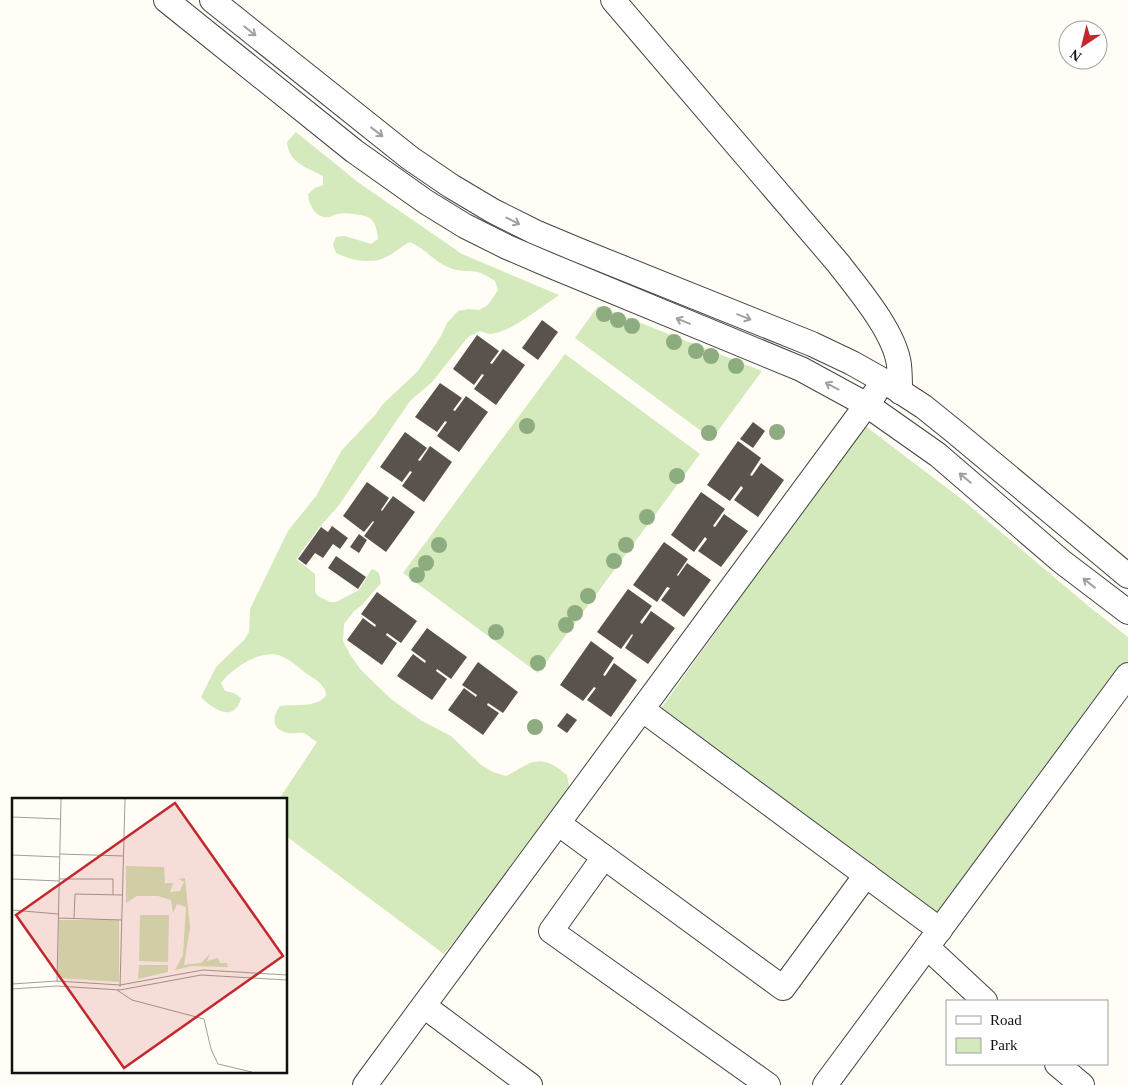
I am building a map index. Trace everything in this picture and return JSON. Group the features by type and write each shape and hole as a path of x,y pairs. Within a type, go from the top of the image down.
{"street":[{"path":"166,0 382,172 465,226 506,247 794,366 867,405 938,454 1061,561 1128,612"},
{"path":"212,0 410,158 451,186 535,232 812,344 852,363 924,407 1128,576"},
{"path":"365,1085 867,405 892,387 899,364 894,346 884,326 838,263 613,0"},
{"path":"825,1085 1128,675"},
{"path":"643,710 866,875 933,938 984,1000"},
{"path":"559,824 783,988 866,875"},
{"path":"604,857 551,931 768,1085"},
{"path":"424,1006 530,1085"},
{"path":"1058,1065 1082,1085"}],"green space":[{"path":"296,132 359,183 462,254 559,295 507,329 491,334 480,331 468,337 432,382 410,401 339,505 296,559 315,574 315,592 318,596 330,602 336,602 359,590 371,570 373,569 379,573 381,583 344,624 343,641 361,670 391,699 422,721 451,736 481,765 493,772 506,776 530,763 541,761 551,764 567,775 570,791 534,842 444,954 288,837 288,798 280,798 317,742 304,733 290,733 278,729 275,722 275,714 280,706 305,705 322,700 326,696 326,692 320,683 291,661 273,654 248,661 232,671 221,683 225,691 234,693 241,698 238,706 233,710 223,712 211,706 201,697 216,667 244,640 249,632 250,609 288,531 316,496 342,450 382,405 418,371 441,336 447,323 458,311 468,309 479,310 488,305 498,290 495,281 485,275 447,267 410,242 389,256 374,261 348,258 336,253 333,245 336,237 345,236 371,244 378,239 376,227 372,220 365,216 344,213 325,217 317,214 310,203 308,194 315,188 323,185 323,176 295,160 288,149 287,142"},
{"path":"598,306 762,371 712,439 575,338"},
{"path":"565,354 700,454 538,673 403,573"},
{"path":"864,425 964,501 1128,637 1128,663 939,919 657,714"}],"building":[{"path":"542,320 558,332 538,360 522,348"},
{"path":"477,335 499,351 490,363 492,364 503,349 525,365 496,405 474,389 484,375 482,374 474,385 453,369"},
{"path":"440,383 462,398 453,410 455,411 466,396 488,412 459,452 437,436 447,422 445,421 437,432 415,417"},
{"path":"753,422 765,431 753,448 740,439"},
{"path":"405,432 427,448 418,460 420,461 430,446 452,462 424,502 402,486 412,472 410,471 402,482 380,467"},
{"path":"738,441 761,458 750,475 752,476 761,463 784,480 758,517 734,500 743,488 741,486 730,501 707,485"},
{"path":"367,482 389,498 382,511 393,496 415,512 386,552 364,536 373,521 364,532 343,516"},
{"path":"701,492 725,509 713,526 715,527 724,514 748,531 721,567 698,551 707,539 705,537 694,552 671,535"},
{"path":"332,526 348,538 340,549 333,544 323,558 315,553 306,565 298,559 321,527 328,532"},
{"path":"359,534 367,540 359,553 350,547"},
{"path":"664,542 688,559 678,576 687,563 711,580 684,617 661,600 670,588 667,587 657,602 633,585"},
{"path":"336,556 366,577 358,589 328,568"},
{"path":"628,589 652,606 640,622 642,624 651,611 675,628 648,664 625,648 632,634 621,649 597,632"},
{"path":"377,592 417,621 401,643 387,633 386,635 397,643 382,665 347,640 363,618 375,627 376,625 361,614"},
{"path":"427,628 467,657 451,679 437,669 436,671 447,679 432,700 397,676 413,654 425,663 426,661 411,650"},
{"path":"591,641 614,658 603,675 605,676 614,663 637,680 611,717 587,700 596,688 594,687 583,701 560,685"},
{"path":"478,662 518,692 503,713 488,703 487,705 499,713 483,735 448,710 464,688 476,697 477,695 462,685"},
{"path":"567,713 577,720 567,733 557,726"}]}
